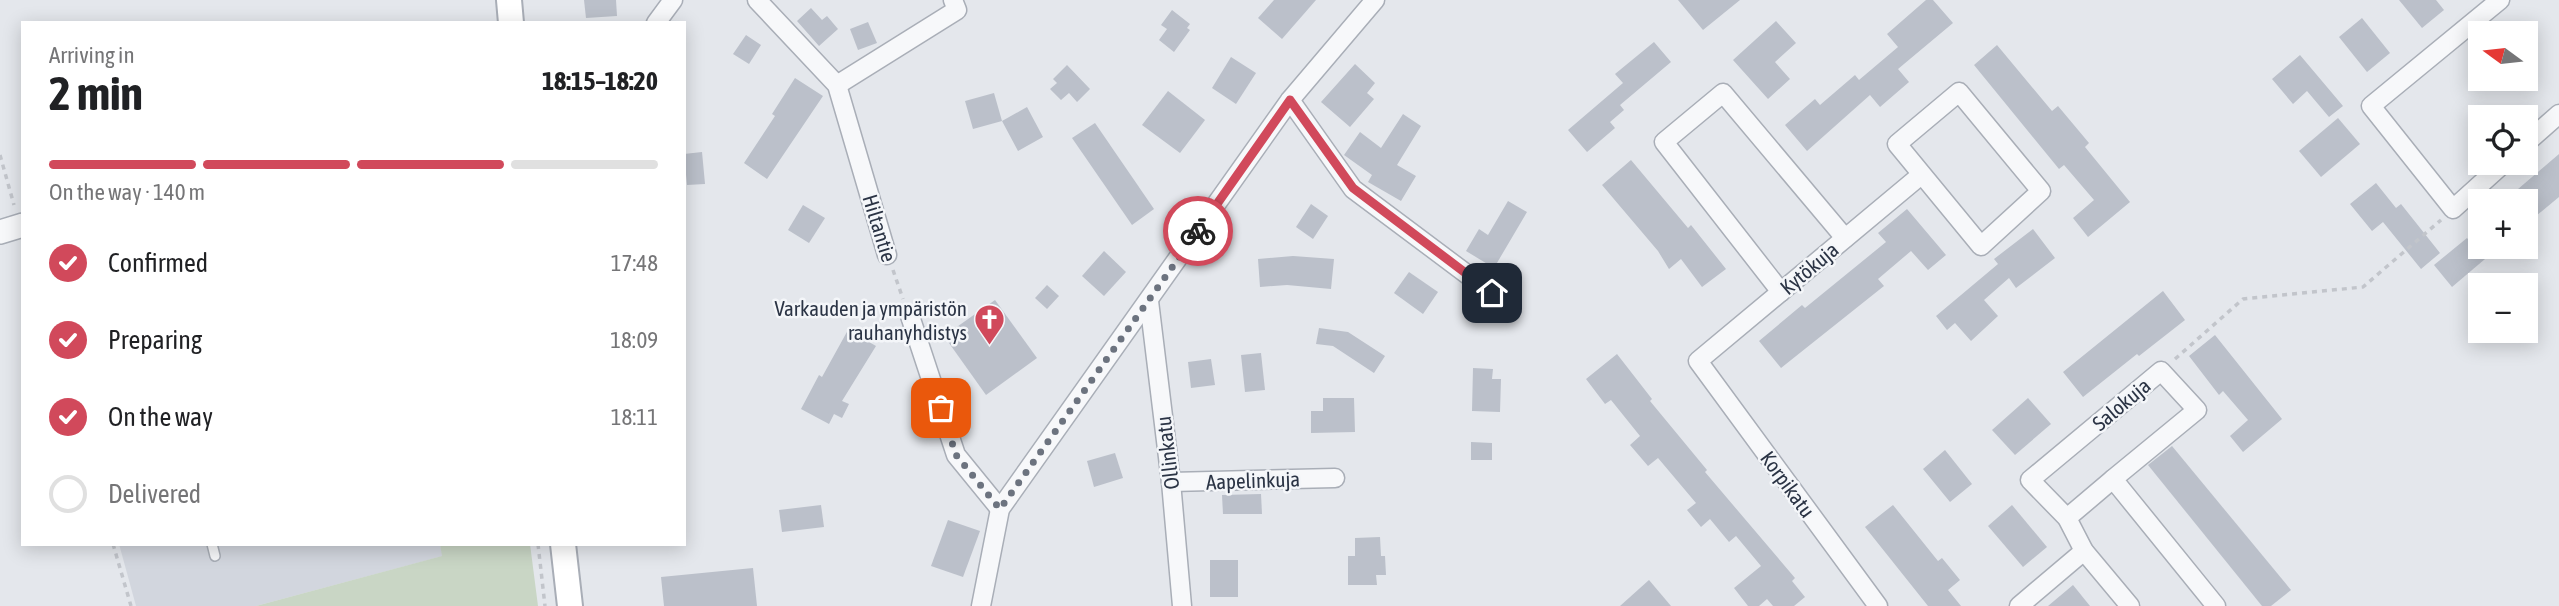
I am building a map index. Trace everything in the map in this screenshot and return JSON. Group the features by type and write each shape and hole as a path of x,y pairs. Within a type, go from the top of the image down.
{"main road":[{"path":"509,0 511,21"},
{"path":"563,546 570,606"}],"street":[{"path":"657,21 673,0"},
{"name":"Hiltantie","path":"757,0 837,85 887,255"},
{"path":"837,85 957,10 953,0"},
{"path":"981,606 1000,509 1290,100 1375,0"},
{"path":"2491,175 2453,209 2371,106 2500,0"},
{"path":"1959,92 2041,191 1981,246 1921,175 1897,144 1959,92"},
{"path":"1781,292 1664,142 1723,93 1844,239"},
{"path":"1290,100 1353,188 1492,293"},
{"path":"2538,133 2559,114"},
{"name":"Kytökuja","path":"1698,361 1921,175"},
{"name":"Ollinkatu","path":"1149,301 1171,482 1182,606"},
{"path":"909,316 956,455 1000,509"},
{"name":"Korpikatu","path":"1698,361 1878,606"},
{"name":"Salokuja","path":"2067,518 2197,410 2161,371 2030,480 2067,518 2084,551 2130,606"},
{"name":"Aapelinkuja","path":"1171,482 1335,478"},
{"path":"2113,479 2216,606"},
{"path":"2019,606 2084,551"}],"lane":[{"path":"213,546 215,555"}],"path":[{"path":"0,155 14,228"},
{"path":"2161,371 2243,299 2363,287 2453,209"},
{"name":"Hiltantie","path":"887,255 909,316"},
{"path":"114,546 131,606"},
{"path":"538,546 545,606"}],"shaded area":[{"path":"120,546 440,546 443,556 256,606 136,606"}],"green space":[{"path":"440,546 530,546 538,606 256,606 442,556"}],"building":[{"path":"584,0 616,0 617,16 586,18"},
{"path":"1274,0 1316,0 1282,39 1258,18"},
{"path":"1678,0 1740,0 1703,30"},
{"path":"1926,0 1933,0 1953,23 1898,69 1909,82 1880,107 1870,95 1807,151 1785,125 1815,99 1820,105 1855,75 1859,80 1898,47 1887,34"},
{"path":"2399,0 2436,0 2444,10 2422,28"},
{"path":"811,8 822,20 827,16 838,29 819,46 797,21"},
{"path":"1172,10 1190,24 1187,28 1190,30 1174,52 1159,40 1167,29 1161,25"},
{"path":"2362,18 2390,53 2367,72 2339,37"},
{"path":"1776,21 1796,43 1775,62 1790,79 1768,99 1733,60"},
{"path":"868,22 877,43 858,50 850,29"},
{"path":"746,35 761,45 749,64 733,54"},
{"path":"1654,42 1671,62 1620,105 1624,110 1610,122 1615,128 1587,152 1568,130 1623,83 1615,74"},
{"path":"1997,45 2052,111 2058,106 2089,143 2085,147 2130,202 2088,237 2073,218 2094,200 2064,165 2059,169 1974,65"},
{"path":"2300,55 2343,106 2329,117 2307,91 2293,104 2272,79"},
{"path":"1231,57 1256,73 1236,104 1212,88"},
{"path":"1355,64 1375,83 1367,93 1374,99 1350,127 1321,102"},
{"path":"1067,65 1090,89 1077,102 1069,93 1061,100 1050,89 1057,83 1053,79"},
{"path":"795,78 823,96 767,179 744,163 775,116 772,114"},
{"path":"1168,91 1205,120 1180,153 1142,125"},
{"path":"994,93 1002,121 973,129 965,101"},
{"path":"1027,107 1043,137 1018,151 1002,121"},
{"path":"1403,114 1421,126 1397,165 1416,176 1401,201 1368,182 1372,175 1344,155 1360,132 1381,148"},
{"path":"2338,118 2360,144 2321,177 2299,151"},
{"path":"1095,123 1154,209 1132,225 1072,138"},
{"path":"702,152 705,184 687,185 686,154"},
{"path":"2559,154 2559,197 2538,214 2538,189 2518,189 2538,175 2538,172"},
{"path":"1631,160 1688,228 1691,225 1726,269 1702,287 1681,259 1669,269 1658,251 1602,185"},
{"path":"2376,183 2396,208 2401,204 2440,253 2421,269 2383,222 2372,231 2350,204"},
{"path":"1508,201 1527,212 1494,268 1466,251 1479,229 1488,235"},
{"path":"1311,204 1328,216 1313,239 1296,227"},
{"path":"803,205 825,218 809,243 788,230"},
{"path":"1907,209 1946,255 1928,270 1911,251 1878,279 1884,286 1781,368 1759,341 1802,305 1805,308 1886,242 1878,233"},
{"path":"2033,229 2055,258 2016,288 2009,278 1984,300 1998,316 1971,341 1955,323 1947,330 1936,316 1998,264 1994,259"},
{"path":"2467,238 2468,259 2485,259 2452,287 2434,265"},
{"path":"1104,251 1126,272 1104,296 1082,276"},
{"path":"1293,256 1334,259 1331,289 1287,285 1260,287 1258,259"},
{"path":"1409,272 1438,292 1423,314 1394,293"},
{"path":"1047,285 1059,296 1047,309 1035,298"},
{"path":"2163,291 2185,320 2083,397 2063,372"},
{"name":"Varkauden ja ympäristön rauhanyhdistys","path":"995,300 1037,358 986,395 944,336"},
{"path":"1319,328 1348,332 1385,356 1374,373 1333,346 1316,344"},
{"path":"848,330 876,346 842,401 849,404 842,418 834,414 829,424 801,409"},
{"path":"2215,335 2282,419 2243,452 2230,436 2248,420 2223,391 2219,395 2189,356"},
{"path":"1261,353 1265,390 1245,392 1241,355"},
{"path":"1617,354 1652,399 1650,401 1707,470 1705,472 1795,578 1792,581 1805,597 1794,606 1773,606 1767,599 1759,606 1748,606 1734,588 1761,566 1736,536 1729,542 1710,519 1701,527 1687,510 1696,503 1658,458 1648,466 1630,445 1640,436 1611,400 1605,404 1586,379"},
{"path":"1211,359 1215,385 1191,388 1188,362"},
{"path":"1473,368 1493,369 1492,379 1501,379 1500,412 1472,411"},
{"path":"1323,398 1354,398 1355,432 1311,433 1311,411 1323,411"},
{"path":"2028,398 2051,424 2015,455 1992,430"},
{"path":"1471,442 1492,443 1492,460 1471,460"},
{"path":"2172,446 2291,590 2271,606 2262,606 2148,465"},
{"path":"1945,450 1972,484 1950,502 1923,469"},
{"path":"1115,453 1123,478 1094,487 1087,461"},
{"path":"1261,494 1262,514 1223,514 1222,495"},
{"path":"821,505 824,527 782,532 779,510"},
{"path":"1893,505 1938,561 1942,558 1960,580 1948,590 1961,606 1928,606 1865,527"},
{"path":"2012,505 2047,547 2023,567 1988,526"},
{"path":"948,520 980,531 963,577 931,566"},
{"path":"1380,537 1386,575 1376,575 1377,585 1348,585 1348,556 1355,556 1355,538"},
{"path":"1210,560 1238,560 1238,597 1210,597"},
{"path":"753,568 757,606 664,606 661,577"},
{"path":"1649,580 1671,606 1620,606"},
{"path":"2073,585 2090,606 2048,606"}],"way so far":[{"path":"941,408 956,455 1000,509 1198,231"}],"place":[{"name":"Varkauden ja ympäristön rauhanyhdistys","path":"990,347"}],"route":[{"path":"1198,231 1290,100 1353,188 1492,293"}]}
